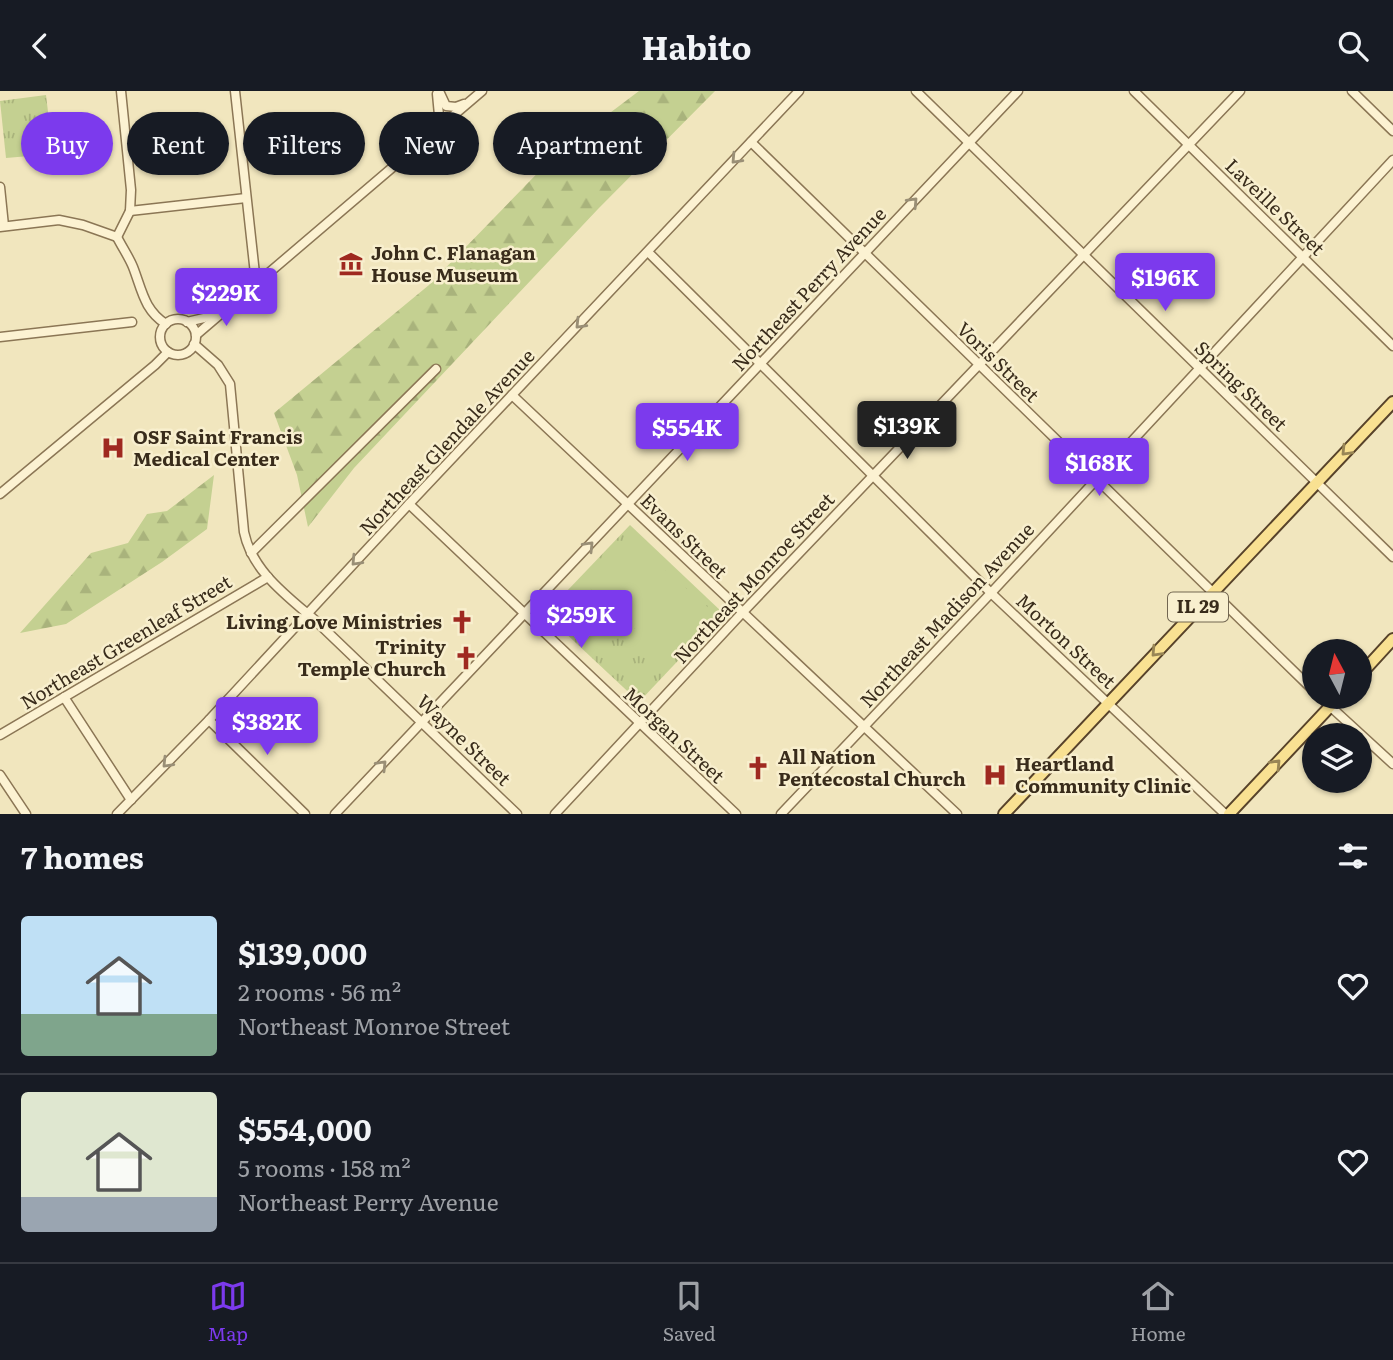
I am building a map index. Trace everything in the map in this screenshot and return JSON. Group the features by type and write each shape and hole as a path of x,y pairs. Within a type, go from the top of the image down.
{"main road":[{"name":"IL 29","path":"1004,814 1393,402"},
{"path":"1372,662 1393,639"},
{"path":"1227,814 1327,709"}],"street":[{"path":"117,237 130,211 131,190 121,91"},
{"path":"235,91 256,283"},
{"path":"438,91 443,103 450,107 461,106 473,99"},
{"path":"438,91 439,112"},
{"path":"457,112 482,91"},
{"name":"Northeast Glendale Avenue","path":"117,814 209,720 799,91"},
{"name":"Spring Street","path":"916,91 1393,557"},
{"name":"Northeast Perry Avenue","path":"335,814 1018,91"},
{"name":"Laveille Street","path":"1133,91 1393,346"},
{"name":"Northeast Monroe Street","path":"555,814 742,613 1240,91"},
{"path":"1352,91 1393,131"},
{"name":"Voris Street","path":"751,142 1302,679"},
{"name":"Northeast Madison Avenue","path":"781,814 991,593 1393,160"},
{"path":"168,352 183,354 194,344 196,335 236,299 383,175"},
{"path":"0,187 2,227 59,220 117,237 133,267 146,303 154,317 166,324"},
{"path":"130,211 246,198"},
{"name":"Morton Street","path":"648,252 991,593 1227,814"},
{"path":"168,352 160,338 166,324 176,319 187,322 204,318 236,299"},
{"path":"0,337 132,322"},
{"path":"187,322 196,335"},
{"name":"Wayne Street","path":"194,344 218,365 230,384 244,532 251,554 268,577 517,814"},
{"path":"0,494 168,352"},
{"path":"251,554 436,369"},
{"name":"Evans Street","path":"512,395 957,814"},
{"name":"Morgan Street","path":"409,504 523,615 736,814"},
{"name":"Northeast Greenleaf Street","path":"0,735 268,577"},
{"path":"64,697 131,800"},
{"path":"1333,709 1393,764"},
{"path":"209,720 304,814"},
{"path":"0,775 26,814"}],"green space":[{"path":"639,91 715,91 667,139 667,112 611,112"},
{"path":"46,95 48,112 21,112 21,157 6,158 0,101"},
{"path":"536,175 632,175 354,468 308,527 297,475 274,413 429,285"},
{"path":"214,475 207,529 162,562 66,624 20,633 91,553 128,543 147,514 167,511"},
{"path":"630,525 723,613 639,702 545,614"},
{"path":"629,538 711,610 668,658 587,586"},
{"path":"566,597 604,634 588,651 549,614"}],"place":[{"name":"John C. Flanagan House Museum","path":"351,264"},
{"name":"OSF Saint Francis Medical Center","path":"113,448"},
{"name":"Living Love Ministries","path":"462,622"},
{"name":"Trinity Temple Church","path":"466,658"},
{"name":"All Nation Pentecostal Church","path":"758,768"},
{"name":"Heartland Community Clinic","path":"995,775"}]}
